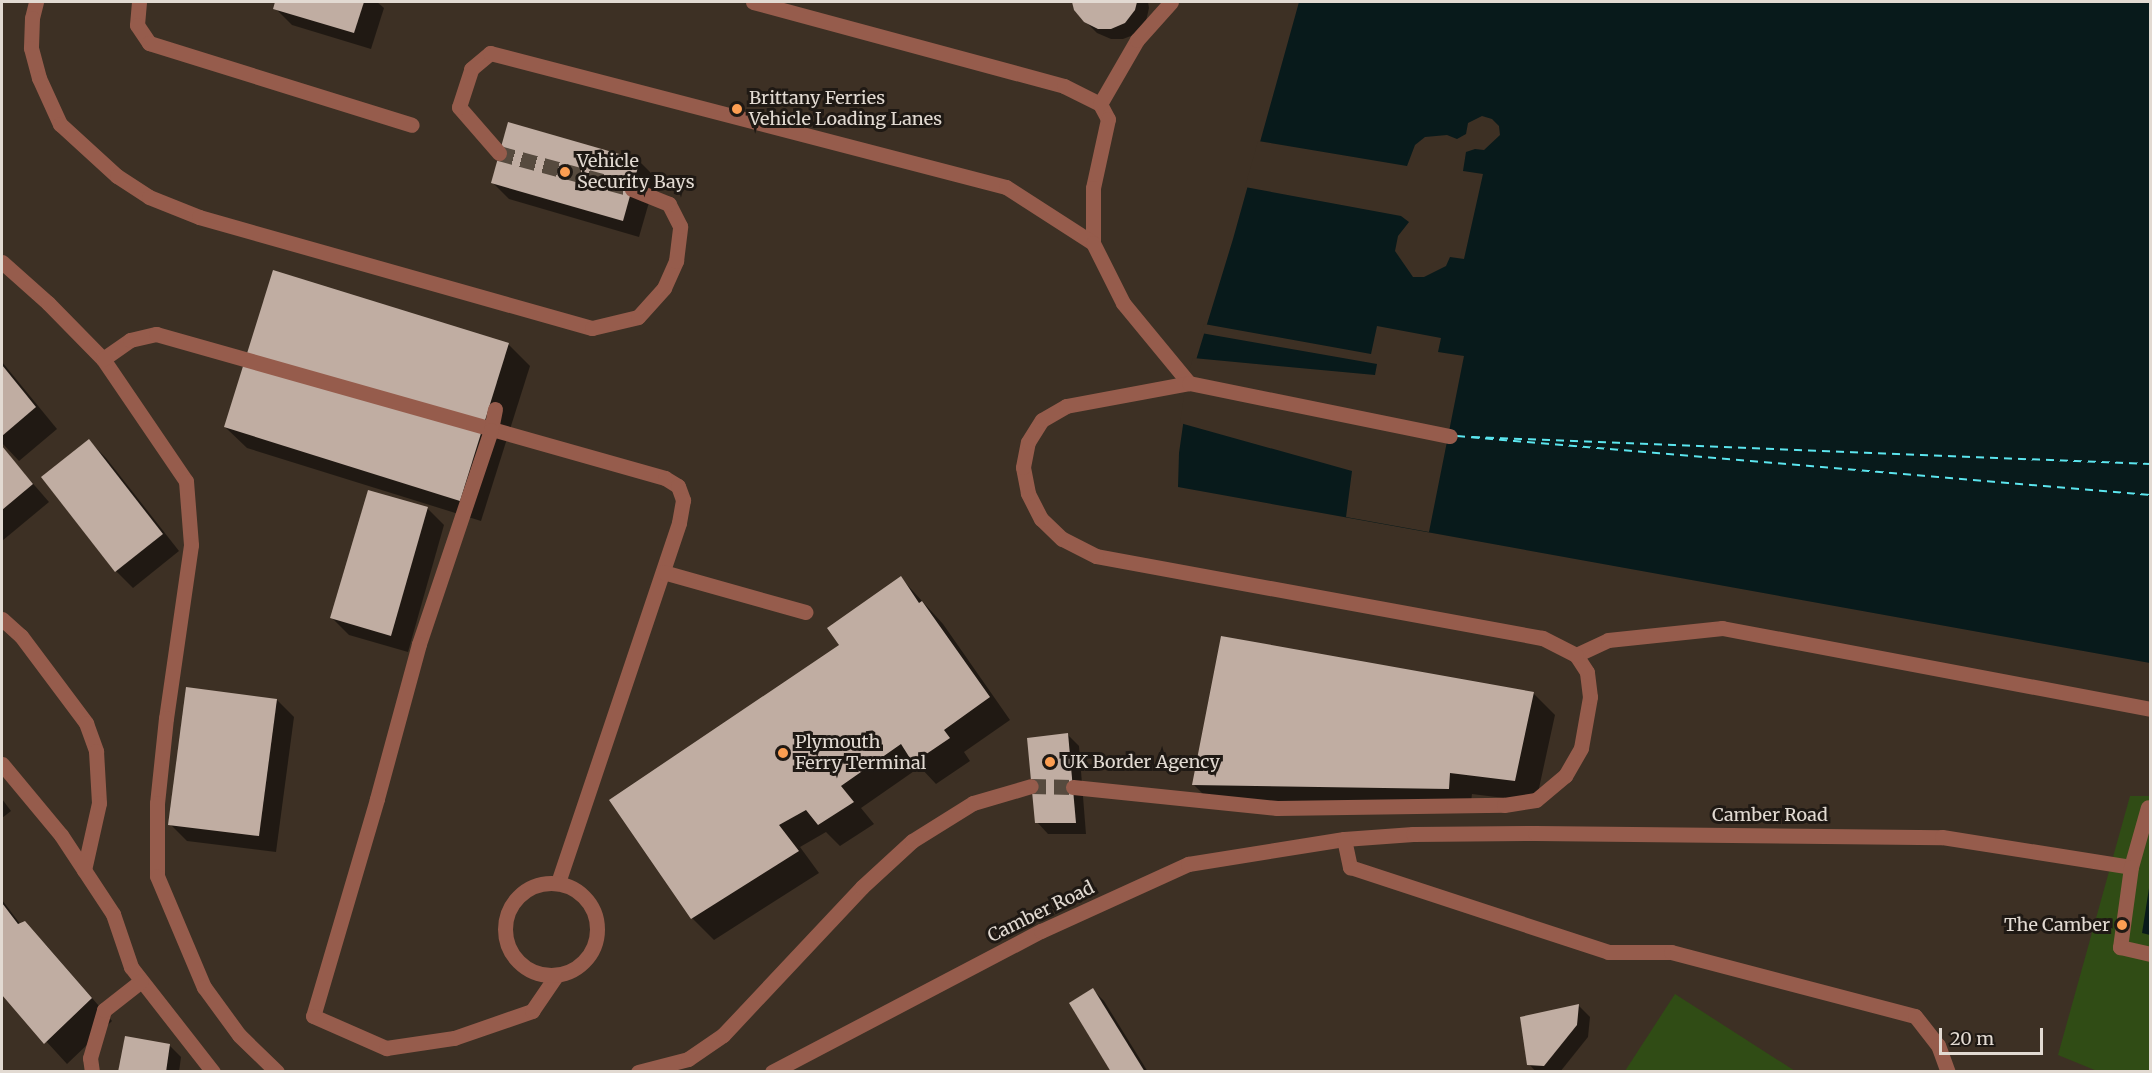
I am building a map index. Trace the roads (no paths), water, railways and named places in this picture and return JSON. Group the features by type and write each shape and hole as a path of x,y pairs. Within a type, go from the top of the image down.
{"street":[{"path":"36,2 32,18 31,48 39,78 60,124 117,176 149,196 199,217 592,328 639,317 664,288 675,261 680,226 669,204 632,189"},
{"path":"139,2 137,25 149,43 412,125"},
{"path":"753,2 1064,86 1100,104 1108,119 1094,188 1093,243 1123,303 1189,382"},
{"path":"1100,104 1137,40 1172,2"},
{"path":"499,153 459,107 471,69 490,53 1006,187 1093,243"},
{"path":"2,262 48,303 103,359 186,481 191,545 166,718 157,803 157,876 204,987 239,1035 277,1071"},
{"path":"103,359 130,340 156,334 665,478 678,486 683,500 663,572 558,883"},
{"path":"1073,787 1277,808 1504,806 1536,800 1565,776 1581,748 1590,697 1587,672 1576,655 1542,638 1096,556 1062,538 1041,519 1028,493 1023,467 1028,442 1042,420 1066,406 1189,382 1450,436"},
{"path":"495,409 491,430 419,644 371,821 313,1016 386,1048 454,1038 532,1011 556,976"},
{"path":"663,572 805,612"},
{"path":"2,619 21,636 86,723 96,751 99,803 84,870"},
{"path":"1576,655 1608,640 1722,628 2151,710"},
{"path":"2,764 61,835 113,914 131,967 213,1071"},
{"path":"638,1071 688,1059 723,1035 862,887 912,841 973,803 1031,786"},
{"path":"2148,807 2131,867 2120,947 2151,954"},
{"name":"Camber Road","path":"772,1071 1041,931 1188,864 1344,839 1413,834 1524,833 1942,837 2131,867"},
{"path":"1344,839 1350,867 1608,952 1671,952 1915,1016 1938,1045 1948,1071"},
{"path":"545,883 558,883 584,896 595,911 597,941 578,968 556,976 536,974 513,955 505,935 506,920 513,903 528,890 545,883"},
{"path":"92,1071 90,1058 104,1010 141,981"}],"tunnel":[{"path":"499,153 632,189"},
{"path":"1031,786 1073,787"}],"place":[{"name":"Brittany Ferries Vehicle Loading Lanes","path":"737,109"},
{"name":"Vehicle Security Bays","path":"565,172"},
{"name":"Plymouth Ferry Terminal","path":"783,753"},
{"name":"UK Border Agency","path":"1050,762"},
{"name":"The Camber","path":"2122,925"}]}
